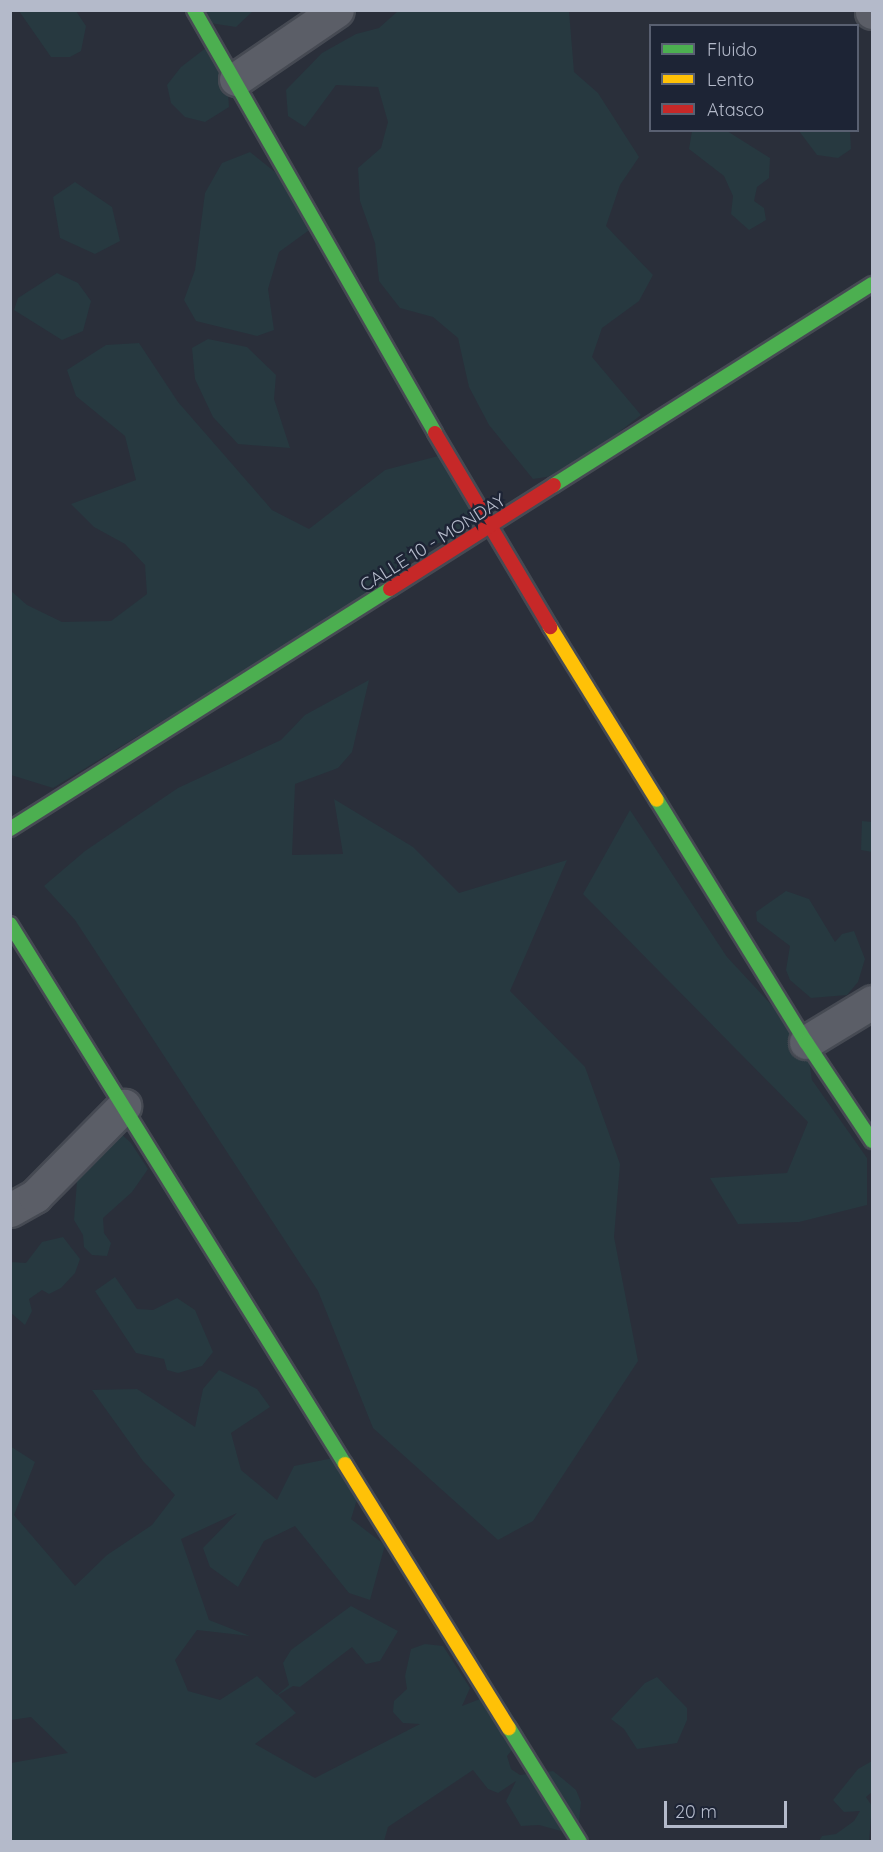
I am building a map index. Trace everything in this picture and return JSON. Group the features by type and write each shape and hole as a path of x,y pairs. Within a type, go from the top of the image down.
{"street":[{"path":"194,10 236,79 490,529 806,1042 873,1141"},
{"path":"236,79 337,10"},
{"name":"CALLE 10 - MONDAY","path":"10,828 490,529 873,284"},
{"path":"10,924 580,1842"},
{"path":"806,1042 873,1002"},
{"path":"10,1210 35,1196 124,1106"}],"shaded area":[{"path":"19,11 76,11 86,26 81,51 70,57 51,57"},
{"path":"202,11 253,11 236,27 210,23"},
{"path":"398,11 569,11 574,72 598,93 639,157 620,185 606,226 653,275 639,301 602,328 592,357 641,415 565,474 533,479 489,425 469,387 458,338 433,317 400,308 379,281 375,243 360,201 358,168 381,148 388,122 378,87 336,85 305,127 288,116 286,90 322,53 356,34 379,28"},
{"path":"207,47 227,80 229,107 205,122 185,117 171,103 167,85 181,67"},
{"path":"692,132 729,132 770,158 769,178 757,187 754,201 764,208 766,220 749,230 731,214 733,196 724,176 689,149"},
{"path":"800,132 850,132 851,149 838,158 817,155"},
{"path":"250,152 285,180 312,228 279,252 268,289 274,330 257,336 196,321 184,300 195,270 205,193 222,163"},
{"path":"75,182 112,207 120,241 95,254 60,238 53,197"},
{"path":"57,273 78,283 91,301 83,331 62,340 14,310 18,298"},
{"path":"208,339 247,347 276,375 274,399 290,448 238,444 213,417 195,379 192,348"},
{"path":"139,343 178,402 272,510 309,529 385,470 442,455 483,512 462,538 425,546 375,591 53,788 11,775 10,590 27,605 62,622 111,621 147,594 145,565 125,544 94,527 71,504 136,480 125,436 76,396 67,370 106,345"},
{"path":"369,680 352,752 338,768 295,784 292,855 343,854 334,799 413,847 459,893 567,860 510,991 585,1067 620,1164 614,1237 638,1361 533,1521 498,1540 373,1428 318,1291 75,920 44,886 85,851 178,788 281,740 305,715"},
{"path":"630,810 727,957 806,1042 812,1080 867,1158 867,1205 799,1222 738,1224 710,1178 787,1173 808,1122 583,894"},
{"path":"862,821 872,822 872,852 861,850"},
{"path":"786,891 809,899 835,942 842,934 854,931 865,959 858,982 847,995 811,998 790,980 786,970 790,946 757,921 756,912"},
{"path":"104,1118 131,1143 148,1169 132,1192 103,1218 104,1233 111,1243 107,1256 92,1255 84,1247 83,1235 74,1220 77,1181"},
{"path":"63,1237 80,1259 75,1273 61,1288 49,1294 42,1290 29,1299 32,1311 25,1325 11,1313 11,1262 26,1263 42,1242"},
{"path":"115,1277 137,1309 153,1310 177,1298 195,1310 213,1352 202,1366 178,1373 167,1370 164,1359 136,1353 95,1291"},
{"path":"219,1370 257,1389 270,1407 231,1433 241,1470 277,1500 294,1466 333,1458 359,1493 351,1519 385,1545 370,1600 349,1593 295,1526 264,1541 238,1587 210,1567 203,1548 237,1513 181,1539 209,1620 250,1636 197,1630 175,1660 188,1691 220,1700 257,1676 277,1695 289,1685 283,1663 291,1650 351,1606 398,1631 380,1661 366,1664 352,1647 300,1687 293,1686 278,1695 296,1713 255,1744 315,1778 420,1724 403,1723 393,1712 394,1701 407,1689 405,1676 411,1649 425,1644 443,1646 470,1688 462,1706 498,1692 525,1735 507,1756 511,1769 520,1775 553,1771 576,1790 581,1802 579,1822 561,1831 539,1825 521,1826 506,1801 516,1781 498,1793 488,1789 473,1770 388,1827 384,1841 11,1841 11,1763 68,1753 31,1717 11,1720 10,1446 35,1462 14,1515 75,1586 107,1555 152,1525 175,1495 143,1461 92,1390 137,1389 195,1427 203,1389"},
{"path":"657,1677 687,1708 687,1720 677,1743 637,1749 624,1729 611,1719 645,1683"},
{"path":"872,1761 872,1792 866,1797 872,1806 869,1841 819,1841 822,1836 836,1834 854,1821 860,1811 844,1812 833,1800 858,1769"}],"traffic: fast":[{"path":"194,10 435,433"},
{"path":"554,485 872,284"},
{"path":"10,829 390,589"},
{"path":"657,800 806,1042 872,1141"},
{"path":"10,924 345,1464"},
{"path":"509,1728 580,1842"}],"traffic: slow":[{"path":"550,627 657,800"},
{"path":"345,1464 509,1728"}],"traffic: jam":[{"path":"435,433 550,627"},
{"path":"390,589 554,485"}]}
